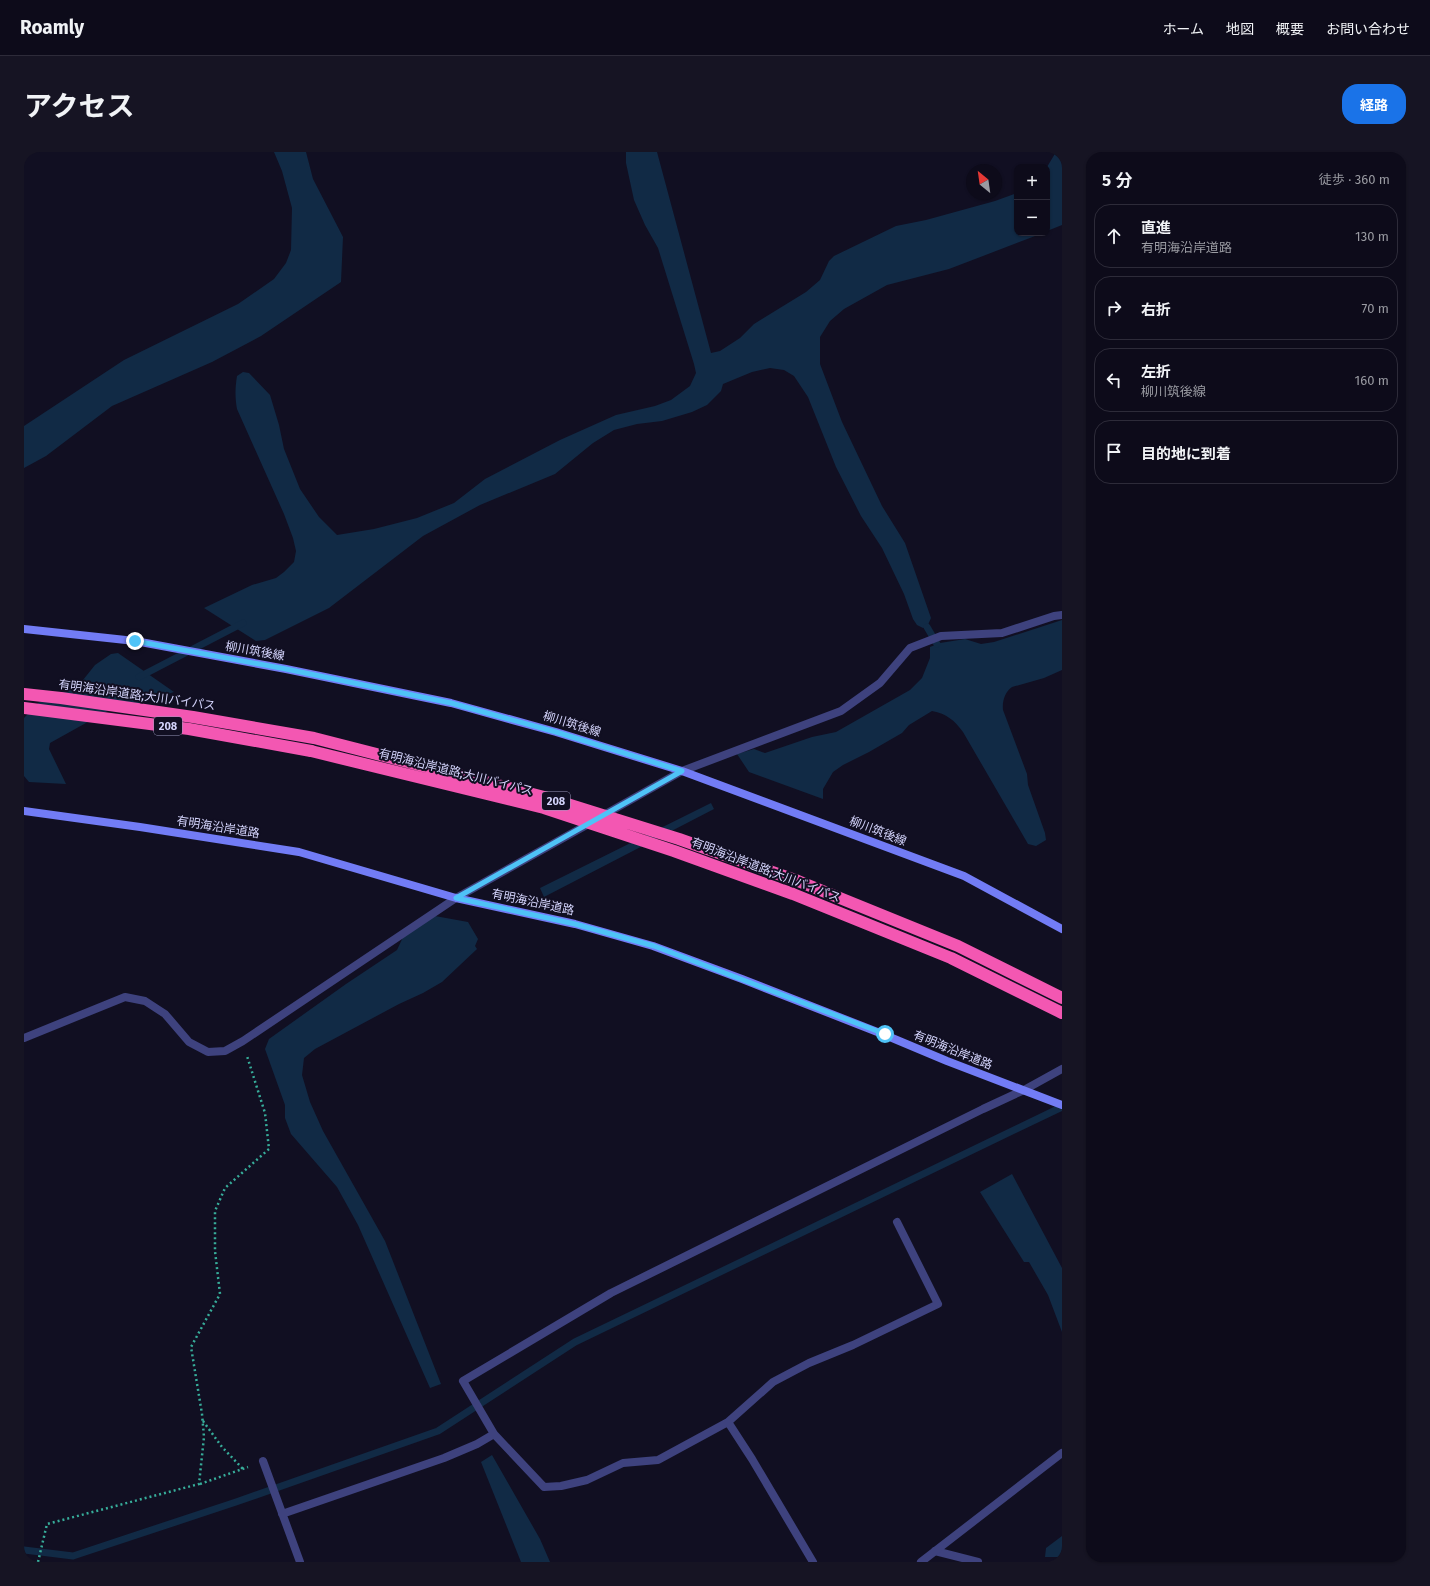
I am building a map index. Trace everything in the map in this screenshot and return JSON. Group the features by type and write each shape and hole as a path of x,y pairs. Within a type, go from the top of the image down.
{"highway":[{"name":"有明海沿岸道路;大川バイパス","path":"24,694 185,716 314,738 548,798 679,839 798,881 958,946 1062,998"},
{"name":"有明海沿岸道路;大川バイパス","path":"24,708 189,729 311,751 544,808 674,851 793,894 951,958 1062,1013"}],"main road":[{"name":"柳川筑後線","path":"24,629 135,641 286,669 451,703 556,732 682,771 964,876 1062,929"},
{"name":"有明海沿岸道路","path":"24,811 140,827 299,852 456,898 575,924 654,946 885,1034 947,1062 1062,1105"}],"street":[{"path":"24,1038 125,997 145,1000 165,1014 189,1042 208,1052 225,1051 243,1041 456,898 682,771 841,711 880,683 910,648 941,636 1002,632 1054,616 1062,615"},
{"path":"898,1222 938,1304 853,1345 809,1363 773,1382 728,1422 658,1460 623,1463 587,1480 561,1486 544,1487 494,1434 463,1381 611,1293 1062,1070"},
{"path":"728,1422 752,1459 813,1562"},
{"path":"282,1514 444,1458 477,1444 494,1434"},
{"path":"921,1562 1062,1453"},
{"path":"263,1461 300,1562"},
{"path":"935,1551 978,1562"}],"path":[{"path":"199,1484 204,1437 192,1348 220,1294 215,1251 215,1211 225,1188 269,1149 265,1113 243,1041"},
{"path":"202,1420 222,1447 243,1468"},
{"path":"38,1562 47,1524 199,1484 263,1461"}],"water":[{"path":"274,152 306,152 313,179 343,237 341,282 261,336 212,362 112,406 46,456 24,468 24,426 124,360 238,304 274,279 286,263 291,250 292,208 282,171"},
{"path":"626,152 657,152 711,353 720,351 740,338 754,324 806,292 820,280 829,261 834,256 896,226 926,220 1002,200 1002,198 1014,194 1014,236 1035,236 949,269 887,285 844,309 830,321 820,337 820,364 842,422 882,506 905,543 931,618 927,627 923,628 917,625 913,619 904,594 882,548 861,516 836,467 808,397 794,376 784,370 770,368 752,372 723,384 721,391 707,405 692,412 662,421 637,424 614,430 593,443 555,474 480,505 423,536 329,608 265,640 256,641 204,608 252,585 276,578 294,562 296,551 284,514 237,409 237,376 243,372 249,373 270,395 284,449 300,489 319,517 337,535 374,529 417,518 454,503 485,479 560,440 616,415 655,406 671,400 690,386 696,373 694,364 658,248 645,225 634,200 626,163"},
{"path":"1056,152 1062,152 1062,225 1050,230 1050,164 1049,164"},
{"path":"1062,620 1062,670 1044,678 1012,687 1004,697 1003,703 1003,710 1027,774 1028,785 1045,833 1046,840 1036,846 1028,844 963,732 950,718 937,712 932,711 909,725 902,733 833,772 823,789 823,799 749,772 737,754 754,749 765,753 812,737 836,732 910,690 922,678 930,658 930,647 940,643 965,639 981,644 994,642"},
{"path":"118,653 174,692 133,705 120,704 50,743 49,749 66,784 29,782 24,776 24,718 38,703 79,685 95,665 111,654"},
{"path":"711,803 714,809 544,897 540,888"},
{"path":"435,916 468,922 478,939 475,946 477,949 442,982 315,1049 304,1058 302,1075 310,1102 323,1131 385,1241 441,1384 430,1388 358,1225 337,1187 291,1134 285,1118 285,1105 265,1049 269,1039 397,950 404,935"},
{"path":"1012,1174 1062,1268 1062,1332 1048,1295 1029,1262 1024,1262 980,1192"},
{"path":"492,1455 540,1539 550,1562 521,1562 481,1462"},
{"path":"1062,1536 1062,1557 1045,1557 1046,1548"}],"waterway":[{"path":"139,677 243,623"},
{"path":"927,627 937,644"},
{"path":"24,1550 73,1556 236,1502 438,1431 575,1342 1062,1107"}],"route":[{"path":"135,641 286,669 451,703 556,732 682,771 456,898 575,924 654,946 885,1034"}]}
